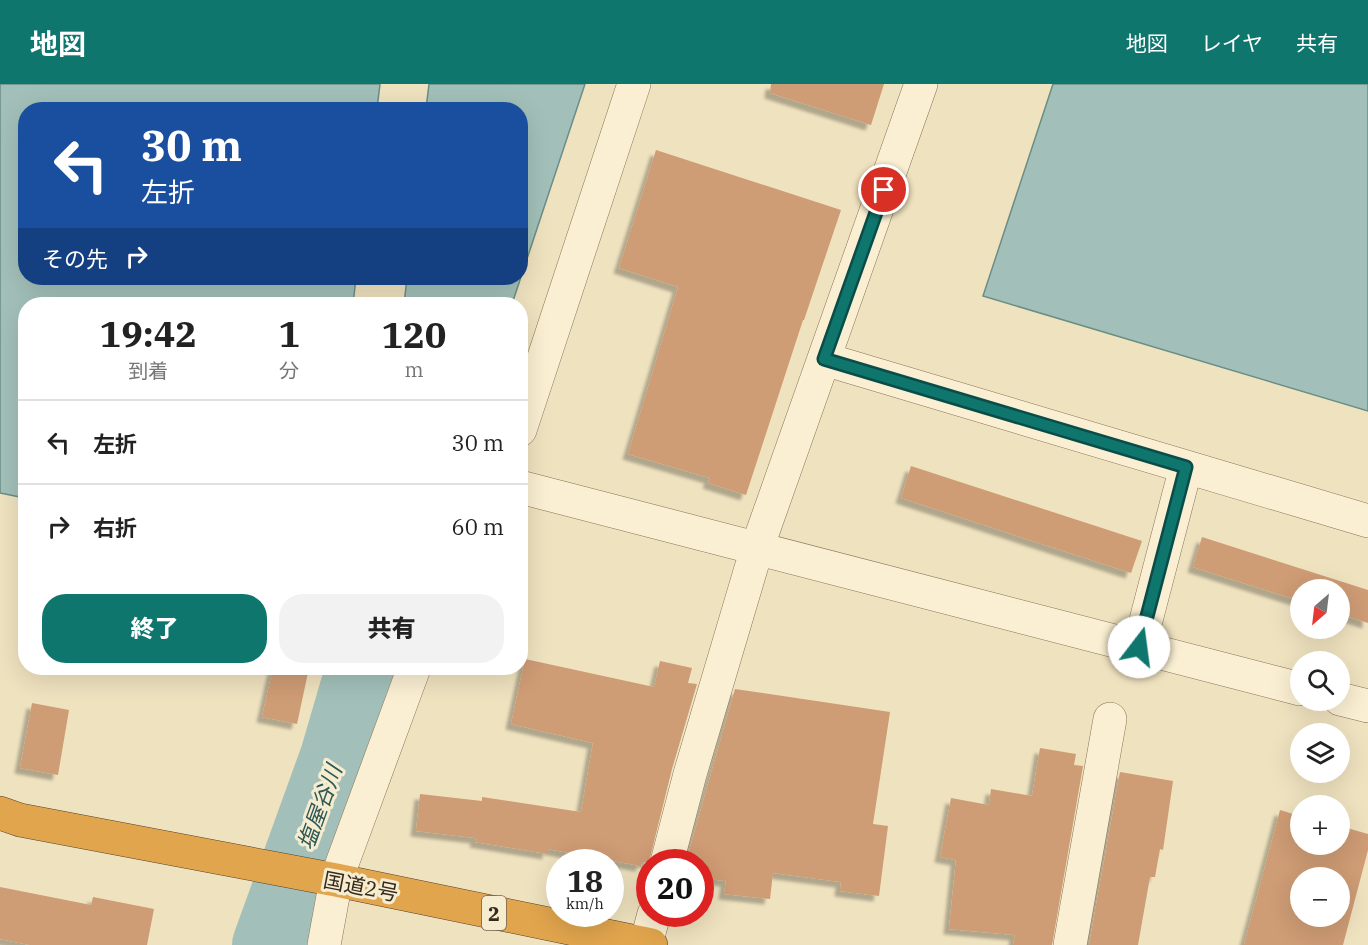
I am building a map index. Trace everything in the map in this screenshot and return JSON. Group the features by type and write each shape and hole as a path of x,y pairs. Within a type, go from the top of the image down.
{"highway":[{"name":"国道2号","path":"0,813 20,819 329,879 651,934"}],"street":[{"path":"528,406 634,84"},
{"path":"670,849 690,774 757,548 921,84"},
{"path":"824,359 1368,521"},
{"path":"1139,647 1186,467"},
{"path":"528,489 1290,686"},
{"path":"324,945 329,879 411,675"},
{"path":"1350,702 1368,706"},
{"path":"1070,945 1110,719"}],"water":[{"path":"0,84 380,84 378,102 18,102 18,285 355,285 354,297 18,297 18,497 0,493"},
{"path":"429,84 585,84 528,256 528,102 427,102"},
{"path":"1053,84 1368,84 1368,411 983,296"},
{"path":"406,285 518,285 514,297 405,297"}],"building":[{"path":"771,84 884,84 871,125 770,93"},
{"path":"656,150 841,210 746,495 708,483 710,478 628,454 678,287 619,268"},
{"path":"911,466 1142,541 1131,573 901,498"},
{"path":"1202,537 1334,579 1290,579 1290,598 1193,567"},
{"path":"1350,584 1368,590 1368,623 1350,617"},
{"path":"528,660 654,687 660,661 692,668 688,683 697,684 672,769 652,849 636,849 636,865 624,863 624,849 546,849 546,854 475,842 476,838 416,831 420,794 482,801 482,797 581,812 593,743 511,724 522,675 528,675"},
{"path":"271,675 308,675 297,724 262,717"},
{"path":"735,689 890,712 873,824 888,826 879,896 840,891 841,882 773,873 770,899 724,894 726,881 714,880 714,849 690,849"},
{"path":"32,703 69,710 58,775 20,768"},
{"path":"1040,748 1076,754 1074,765 1083,766 1052,945 1013,945 1015,935 949,929 956,860 940,857 951,798 989,805 991,789 1032,796"},
{"path":"1120,772 1173,781 1163,850 1160,849 1155,877 1150,877 1138,945 1089,945"},
{"path":"1280,810 1290,813 1290,855 1350,855 1350,829 1368,834 1368,850 1350,918 1350,867 1290,867 1290,927 1348,927 1343,945 1244,945"},
{"path":"0,887 91,905 93,897 154,909 147,945 30,945 0,939"}],"waterway":[{"name":"塩屋谷川","path":"269,945 337,757 361,675"}],"route":[{"path":"884,190 824,359 1186,467 1139,647"}]}
